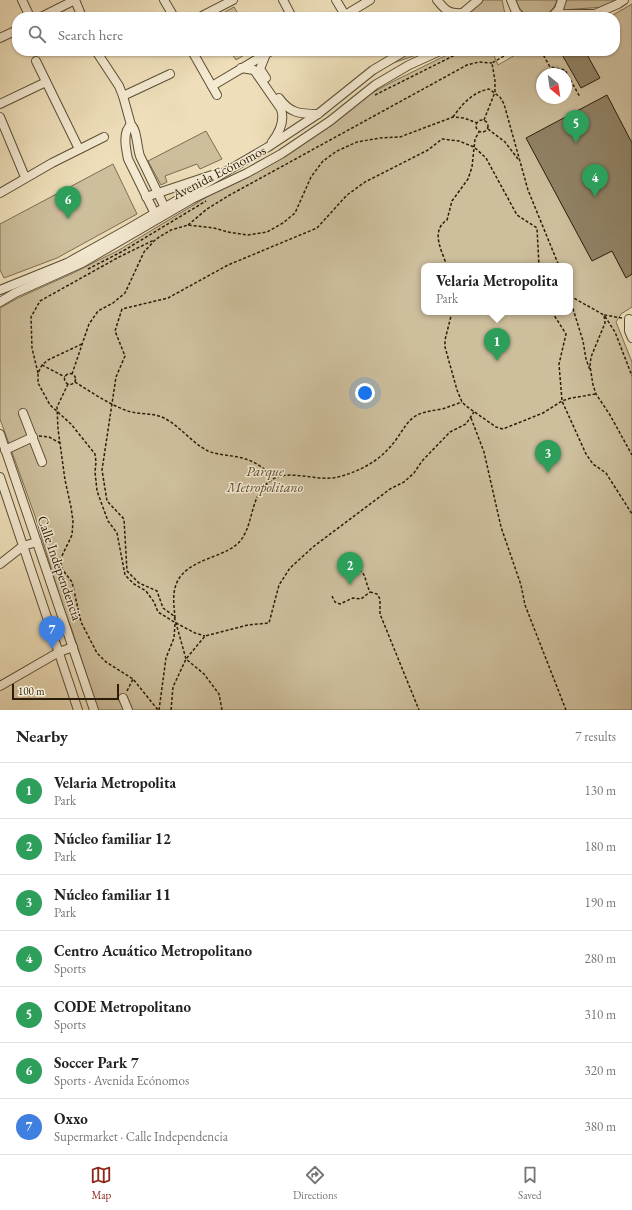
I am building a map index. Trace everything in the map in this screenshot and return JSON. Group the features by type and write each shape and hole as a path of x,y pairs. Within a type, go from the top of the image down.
{"street":[{"path":"22,0 28,12"},
{"path":"51,12 75,0 80,12"},
{"path":"164,0 171,12"},
{"path":"210,12 233,0"},
{"path":"283,0 289,12"},
{"path":"336,0 341,12"},
{"path":"350,12 370,0"},
{"path":"432,0 440,12"},
{"path":"437,0 446,11 450,12"},
{"path":"464,12 478,0"},
{"path":"511,0 516,12"},
{"path":"557,12 560,9 562,0"},
{"path":"600,12 624,0"},
{"path":"0,38 12,32"},
{"path":"99,56 119,86 131,125 135,129 137,148 140,156 167,210"},
{"path":"195,56 217,95"},
{"path":"212,86 261,56"},
{"path":"266,56 261,66 261,71 285,106 300,113 318,114"},
{"name":"Avenida Ecónomos","path":"0,302 81,260 167,210 226,170 268,147 318,114 373,70 397,56"},
{"name":"Avenida Ecónomos","path":"167,210 192,200 282,154 330,121 368,89 391,74 429,56"},
{"path":"36,61 79,149"},
{"path":"241,68 251,69 257,73 282,114 280,130 268,147"},
{"path":"123,96 170,74"},
{"path":"361,79 368,89"},
{"path":"0,104 46,82"},
{"path":"0,117 3,129 25,177"},
{"path":"131,125 125,132 126,152 156,216"},
{"path":"1,192 25,177 104,137"},
{"path":"235,166 241,176"},
{"path":"146,196 226,170"},
{"name":"Avenida Ecónomos","path":"0,290 81,260"},
{"path":"631,318 630,331 632,338"},
{"path":"23,413 42,462"},
{"name":"Calle Independencia","path":"0,434 94,710"},
{"path":"5,450 33,437"},
{"name":"Calle Independencia","path":"0,477 78,710"},
{"path":"0,564 23,546 37,542"},
{"path":"0,686 59,652 73,647"},
{"path":"124,698 128,710"}],"path":[{"path":"188,225 207,208 467,65 478,62 492,63 504,56"},
{"path":"544,56 550,67 565,70 580,97"},
{"path":"484,120 495,92 492,63"},
{"path":"453,117 470,97 480,91 489,90 500,96 504,104 528,190 558,263"},
{"path":"205,636 176,623 158,612 154,602 146,591 134,584 125,575 117,533 108,521 97,491 95,454 71,424 50,405 38,382 38,373 32,348 31,317 40,301 171,230 188,225 214,228 248,235 267,232 283,223 295,213 311,177 323,161 337,151 357,142 380,138 400,137 453,117 464,118 476,123"},
{"path":"476,123 480,120 484,120"},
{"path":"484,120 488,123 488,129"},
{"path":"476,123 476,127 479,132"},
{"path":"488,129 505,142 520,160"},
{"path":"479,132 483,132 488,129"},
{"path":"447,263 441,248 438,232 441,224 447,220 452,201 468,179 472,167 475,139 479,132"},
{"path":"175,619 174,616 163,608 157,592 139,583 127,571 124,519 107,501 102,470 116,376 125,356 114,331 122,308 168,298 228,265 317,228 347,195 365,182 428,150 442,139 459,141 474,147 486,158 517,215 537,228 540,263"},
{"path":"74,382 75,376 72,374 89,324 98,311 113,303 125,293 144,252 156,239"},
{"path":"573,300 604,315 631,318"},
{"path":"573,308 583,341 586,359 592,376"},
{"path":"451,315 445,340 445,347 457,390 462,402 466,406 496,427 503,429 543,413 562,401 596,394"},
{"path":"554,315 566,334 558,364 562,401 586,454 593,464 606,473 632,514"},
{"path":"604,315 615,332 632,376"},
{"path":"604,315 605,323 591,357 590,366 596,394 610,414 632,455"},
{"path":"38,373 42,365 48,360 82,344"},
{"path":"42,365 65,376 67,374 72,374"},
{"path":"65,376 65,382 68,384"},
{"path":"74,382 127,411 162,417 208,450 222,455 239,457 258,464 267,470 274,479"},
{"path":"68,384 70,385 74,382"},
{"path":"68,384 57,407 58,429 65,480 72,507 73,521 72,535 60,560 62,569 72,582 81,622 97,653 106,662 133,679 158,710"},
{"path":"222,710 219,694 204,674 186,659 175,619 173,597 179,578 195,565 226,551 240,541 248,527 252,508 258,496 267,484 274,479 284,476 294,476 328,479 359,470 374,462 386,452 397,439 407,423 415,416 422,412 440,410 462,402"},
{"path":"171,710 173,687 186,659 205,636 248,625 269,623 279,585 290,568 313,547 390,489 404,482 414,473 422,461 450,432 466,424 474,412"},
{"path":"471,417 484,452 501,527 519,580 525,605 566,710"},
{"path":"33,437 49,437 60,443"},
{"path":"350,566 360,569 364,574 370,592"},
{"path":"332,596 335,602 340,604 353,598 361,599 370,592"},
{"path":"370,592 377,594 380,599 380,614 419,710"},
{"path":"158,710 166,658 174,638 176,623"},
{"path":"124,698 133,679"}],"green space":[{"path":"484,0 502,0 505,12 467,12"},
{"path":"516,0 557,0 554,7 549,12 524,12 519,7"},
{"path":"566,0 616,0 605,7 561,10"},
{"name":"Parque Metropolitano","path":"632,4 632,307 621,314 616,322 632,362 632,710 98,710 63,607 35,516 0,419 0,308 119,250 392,82 445,56 494,56 498,65 513,56 620,56 620,12 618,12"},
{"path":"234,7 237,12 225,12"},
{"path":"233,56 243,56 236,60"},
{"path":"401,56 413,56 390,64"},
{"path":"206,131 222,159 200,169 197,164 165,176 167,182 161,185 148,161"},
{"path":"113,164 137,214 57,258 4,278 0,270 0,224"}],"building":[{"path":"563,56 588,56 600,78 581,88 572,72 572,68 570,68"},
{"path":"607,95 632,143 632,274 626,278 612,251 592,261 526,138"}],"place":[{"name":"CODE Metropolitano","path":"576,143"},
{"name":"Centro Acuático Metropolitano","path":"595,197"},
{"name":"Soccer Park 7","path":"68,219"},
{"name":"Velaria Metropolita","path":"497,361"},
{"name":"Núcleo familiar 11","path":"548,473"},
{"name":"Núcleo familiar 12","path":"350,585"},
{"name":"Oxxo","path":"52,649"}]}
